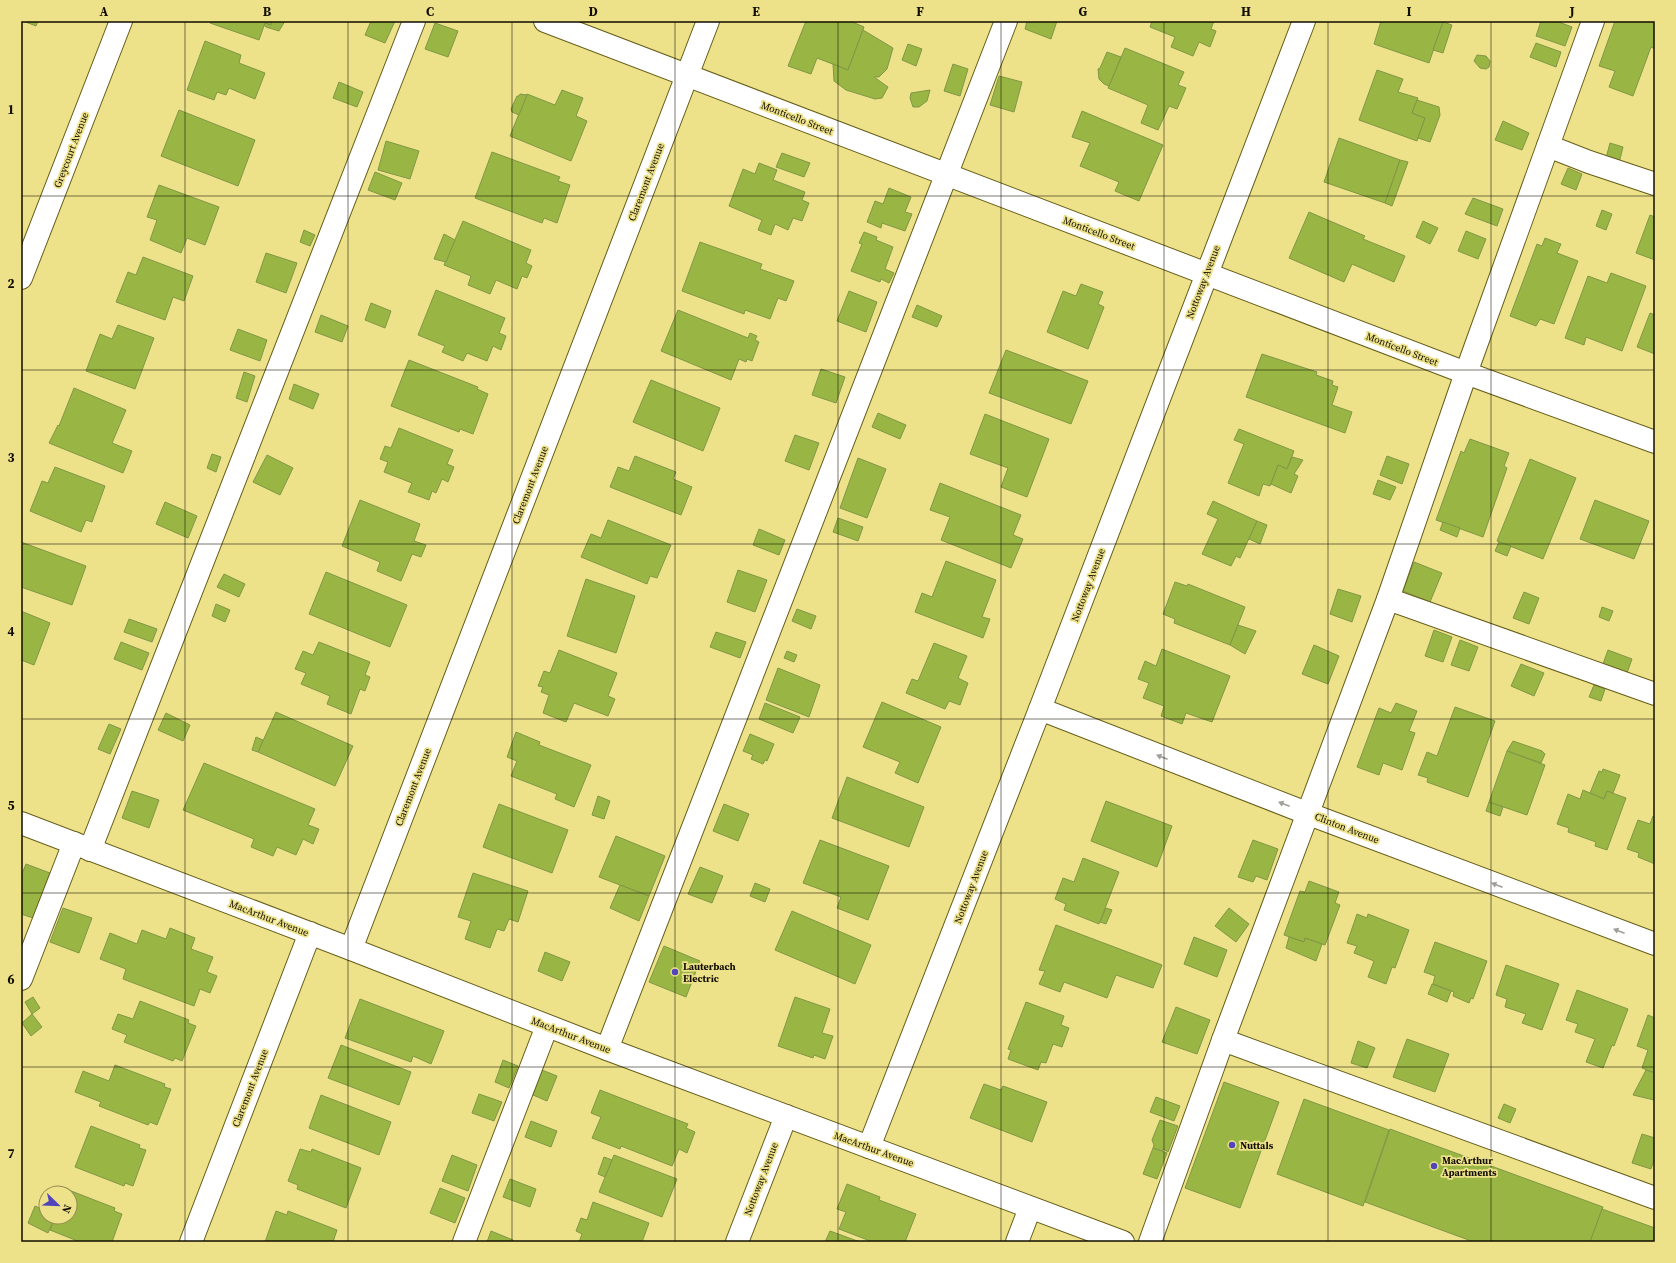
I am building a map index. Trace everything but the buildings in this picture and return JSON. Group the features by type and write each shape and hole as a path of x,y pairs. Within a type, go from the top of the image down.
{"street":[{"name":"Greycourt Avenue","path":"21,278 121,21"},
{"path":"21,979 82,846 414,21"},
{"name":"Monticello Street","path":"545,21 1466,373 1655,442"},
{"name":"Claremont Avenue","path":"351,949 708,21"},
{"path":"607,1049 1006,21"},
{"name":"Nottoway Avenue","path":"869,1147 1040,710 1206,273 1304,21"},
{"path":"1150,1242 1223,1040 1388,600 1466,373 1593,21"},
{"path":"1548,146 1589,162 1655,184"},
{"path":"1388,600 1655,694"},
{"name":"Clinton Avenue","path":"1040,710 1309,814 1655,944"},
{"name":"MacArthur Avenue","path":"21,823 310,933 607,1049 1123,1242"},
{"name":"Claremont Avenue","path":"191,1242 310,933"},
{"path":"464,1242 547,1026"},
{"path":"1223,1040 1655,1198"},
{"name":"Nottoway Avenue","path":"737,1242 786,1116"},
{"path":"1018,1242 1030,1208"}],"place":[{"name":"Lauterbach Electric","path":"675,972"},
{"name":"Nuttals","path":"1232,1145"},
{"name":"MacArthur Apartments","path":"1434,1166"}]}
